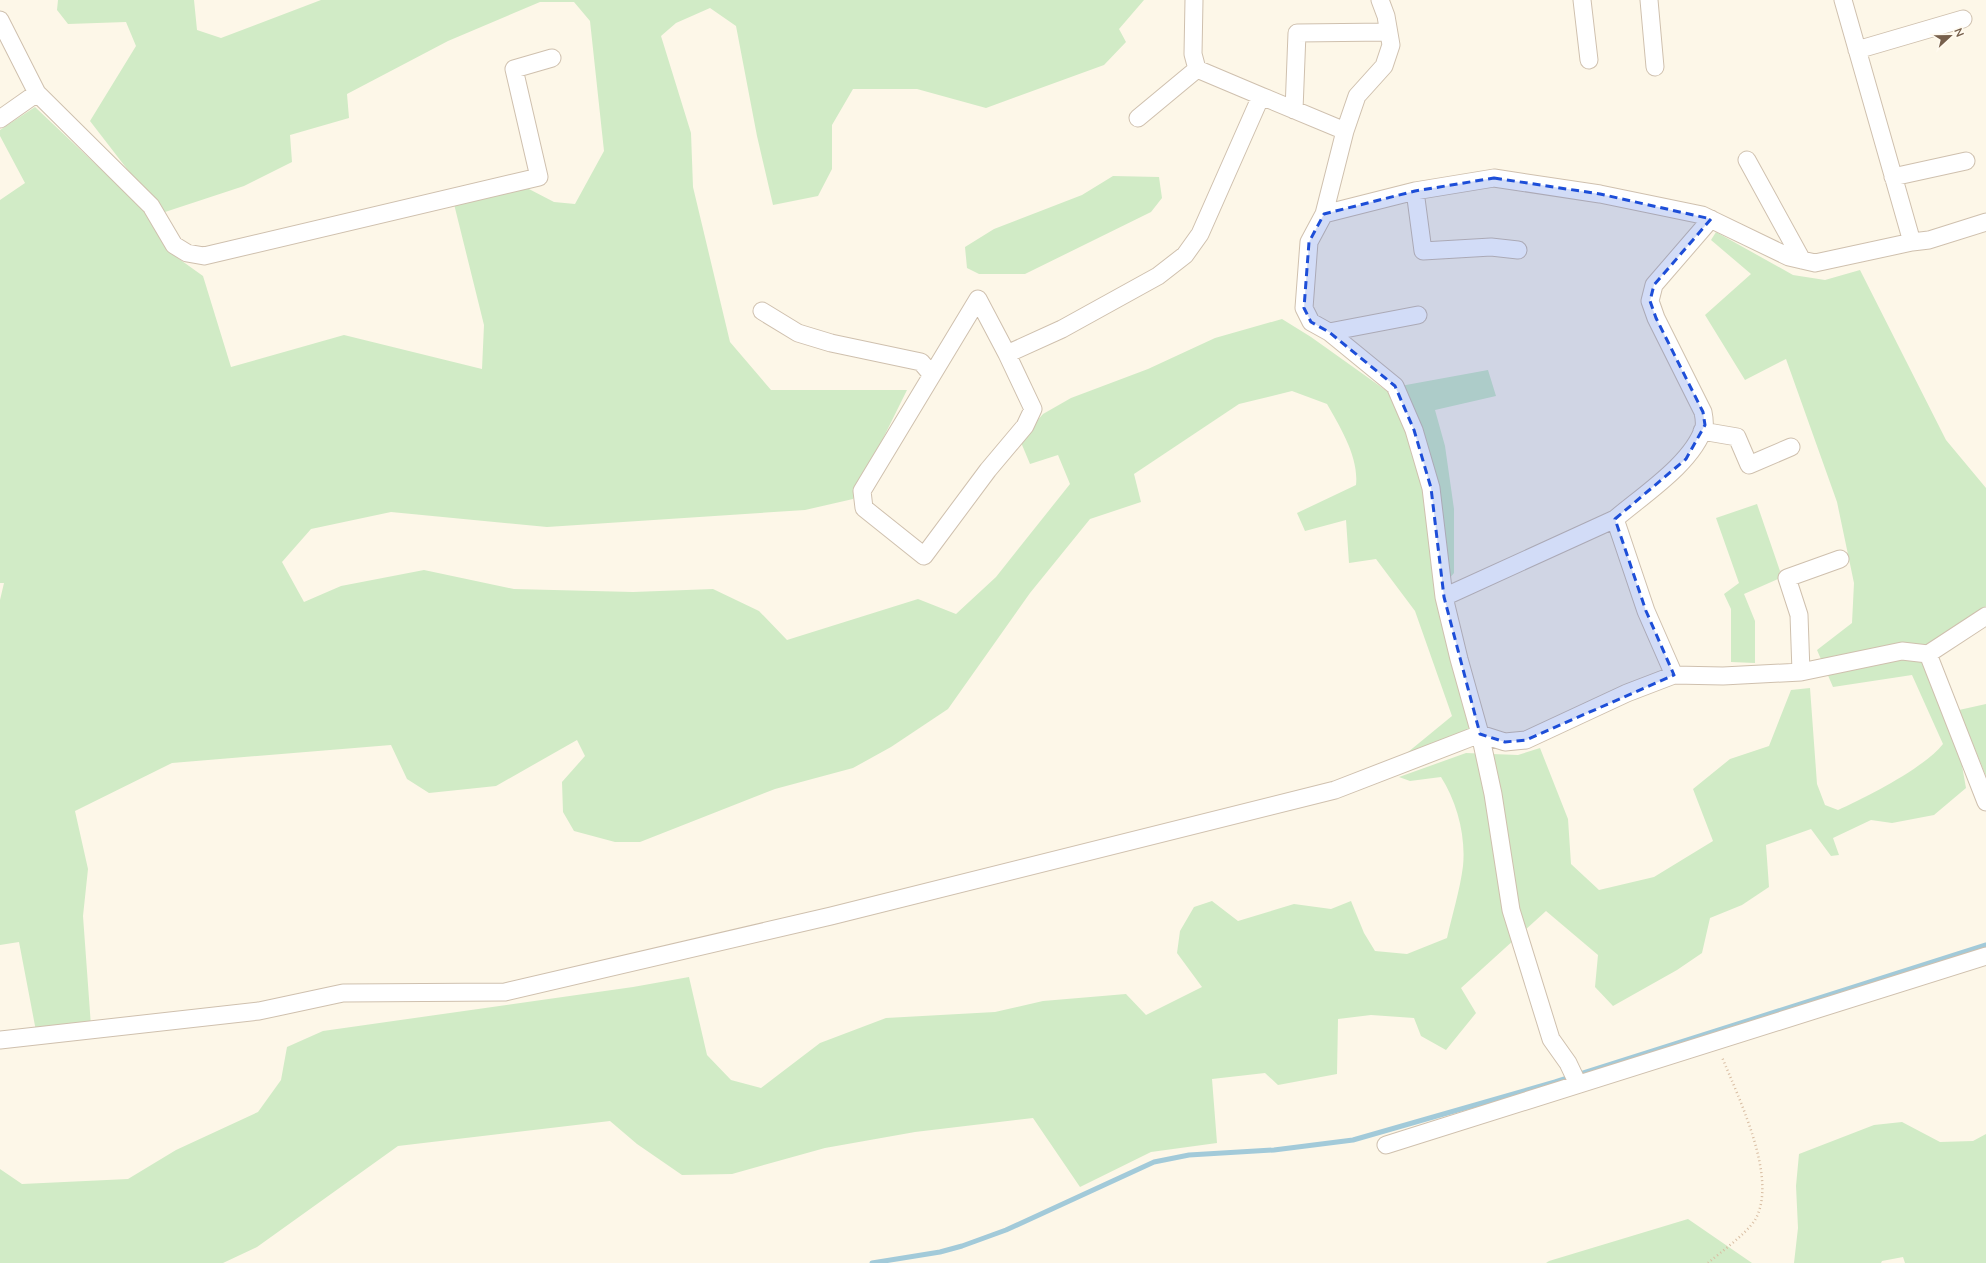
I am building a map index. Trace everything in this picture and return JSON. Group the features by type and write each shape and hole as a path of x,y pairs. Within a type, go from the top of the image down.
{"street":[{"path":"1194,0 1193,54 1197,69"},
{"path":"1380,0 1386,16 1391,45 1384,66 1357,96 1345,130 1324,214 1309,242 1304,308 1311,322 1329,332 1394,386 1414,430 1431,488 1444,597 1459,659 1480,734 1493,794 1511,910 1552,1039 1576,1079"},
{"path":"1582,0 1589,60"},
{"path":"1649,0 1655,67"},
{"path":"1843,0 1912,242"},
{"path":"1857,50 1963,19"},
{"path":"0,20 37,93 151,206 174,245 186,253 204,256 539,177 514,69 552,58"},
{"path":"1294,110 1296,33 1388,32"},
{"path":"1197,69 1345,130"},
{"path":"1138,118 1197,69"},
{"path":"0,119 37,93"},
{"path":"1007,354 1062,329 1158,276 1185,255 1200,234 1260,96"},
{"path":"1747,160 1802,260"},
{"path":"1893,177 1966,161"},
{"path":"1324,214 1414,191 1494,178 1600,194 1702,215 1789,257 1815,263 1912,242 1929,240 1986,222"},
{"path":"1414,191 1423,251 1491,247 1518,250"},
{"path":"1444,597 1615,518 1686,459 1698,442 1705,425 1703,412 1656,318 1650,301 1654,285 1711,219"},
{"path":"978,299 1007,354 1033,409 1025,426 988,470 924,556 864,508 862,491 978,299"},
{"path":"762,311 798,333 831,343 921,362 932,374"},
{"path":"1329,332 1418,315"},
{"path":"1702,431 1737,437 1748,465 1791,447"},
{"path":"1615,518 1646,612 1674,675"},
{"path":"1801,672 1799,615 1787,578 1840,559"},
{"path":"0,1040 259,1011 343,992 505,992 831,916 1335,790 1480,734 1505,742 1526,740 1627,693 1674,675 1723,676 1801,672 1902,651 1928,654 1986,616"},
{"path":"1928,654 1986,802"},
{"path":"1386,1145 1576,1079 1716,1042 1986,956"}],"path":[{"path":"1708,1263 1755,1220 1762,1204 1763,1181 1755,1142 1716,1042"}],"highlighted area":[{"path":"1494,178 1600,194 1711,219 1654,285 1650,301 1656,318 1703,412 1705,425 1686,459 1615,519 1646,611 1674,675 1526,740 1505,742 1480,734 1444,597 1431,488 1414,430 1395,386 1329,332 1311,322 1304,308 1309,242 1324,214 1415,191"}],"green space":[{"path":"58,0 194,0 197,30 221,38 321,0 1144,0 1119,29 1126,42 1104,65 986,108 917,89 853,89 832,125 832,169 818,196 773,205 757,136 736,26 710,8 676,23 661,36 691,133 693,187 730,342 771,390 907,390 853,499 805,510 547,527 391,512 311,529 282,562 304,602 341,586 424,570 514,589 633,592 713,589 759,611 787,640 918,599 956,614 996,577 1070,484 1058,455 1030,464 1020,440 1043,414 1071,398 1148,369 1215,338 1282,319 1311,337 1384,389 1488,370 1496,396 1435,410 1445,446 1454,509 1454,573 1437,593 1472,731 1402,757 1452,716 1415,611 1376,559 1349,563 1346,520 1305,531 1297,513 1356,485 1356,474 1355,464 1348,443 1327,404 1292,391 1239,404 1134,474 1141,502 1090,519 1030,593 948,709 891,747 853,768 775,789 640,842 615,842 574,831 563,812 562,782 585,756 577,740 496,786 429,793 407,779 391,745 172,763 75,811 88,869 83,916 91,1026 36,1031 19,942 0,945 0,600 4,583 0,583 0,200 25,183 0,136 0,130 35,107 142,208 168,251 203,276 231,367 344,335 482,369 484,325 454,204 527,188 554,202 575,204 604,151 590,21 574,2 540,2 448,41 347,94 349,118 290,135 292,162 244,186 165,212 134,178 90,121 136,46 126,22 68,24 57,10"},
{"path":"1113,176 1159,177 1162,198 1151,212 1025,274 979,274 967,268 965,247 994,229 1082,195"},
{"path":"1716,232 1793,275 1825,280 1860,270 1946,440 1986,488 1986,606 1929,644 1961,760 1966,788 1934,815 1892,823 1871,820 1833,838 1839,855 1831,856 1811,829 1766,845 1769,887 1742,905 1710,918 1702,953 1677,970 1613,1006 1595,987 1598,955 1546,911 1461,988 1476,1013 1446,1050 1421,1036 1414,1018 1371,1015 1338,1019 1337,1074 1278,1085 1265,1073 1212,1079 1217,1143 1151,1152 1080,1187 1033,1118 915,1132 825,1148 732,1174 682,1175 637,1144 610,1121 398,1146 257,1247 223,1263 0,1263 0,1169 22,1184 128,1179 176,1150 258,1112 281,1080 287,1047 323,1031 633,987 689,977 707,1055 731,1080 761,1088 820,1043 886,1018 995,1012 1043,1001 1126,994 1146,1015 1202,987 1177,953 1180,931 1194,907 1212,901 1238,921 1294,904 1331,909 1351,901 1364,933 1375,951 1407,954 1447,938 1462,875 1464,855 1462,831 1456,808 1441,777 1410,781 1399,777 1466,753 1518,755 1540,748 1568,819 1571,864 1599,890 1654,877 1713,841 1693,789 1730,759 1769,746 1791,690 1810,688 1817,784 1825,805 1838,810 1864,798 1909,772 1923,763 1943,744 1912,675 1833,687 1817,650 1852,623 1854,583 1837,502 1786,359 1745,380 1705,315 1751,274 1711,240"},
{"path":"1757,504 1780,571 1778,579 1744,594 1755,621 1755,663 1731,662 1731,609 1724,594 1739,583 1716,518"},
{"path":"1986,704 1986,776 1959,710"},
{"path":"1902,1122 1940,1142 1973,1141 1986,1134 1986,1263 1905,1263 1903,1257 1882,1261 1881,1263 1794,1263 1798,1228 1796,1186 1799,1154 1874,1125"},
{"path":"1688,1219 1752,1263 1546,1263 1549,1261"}],"waterway":[{"path":"872,1263 940,1252 962,1246 1006,1230 1154,1162 1189,1155 1274,1150 1353,1140 1555,1082 1986,945"}]}
